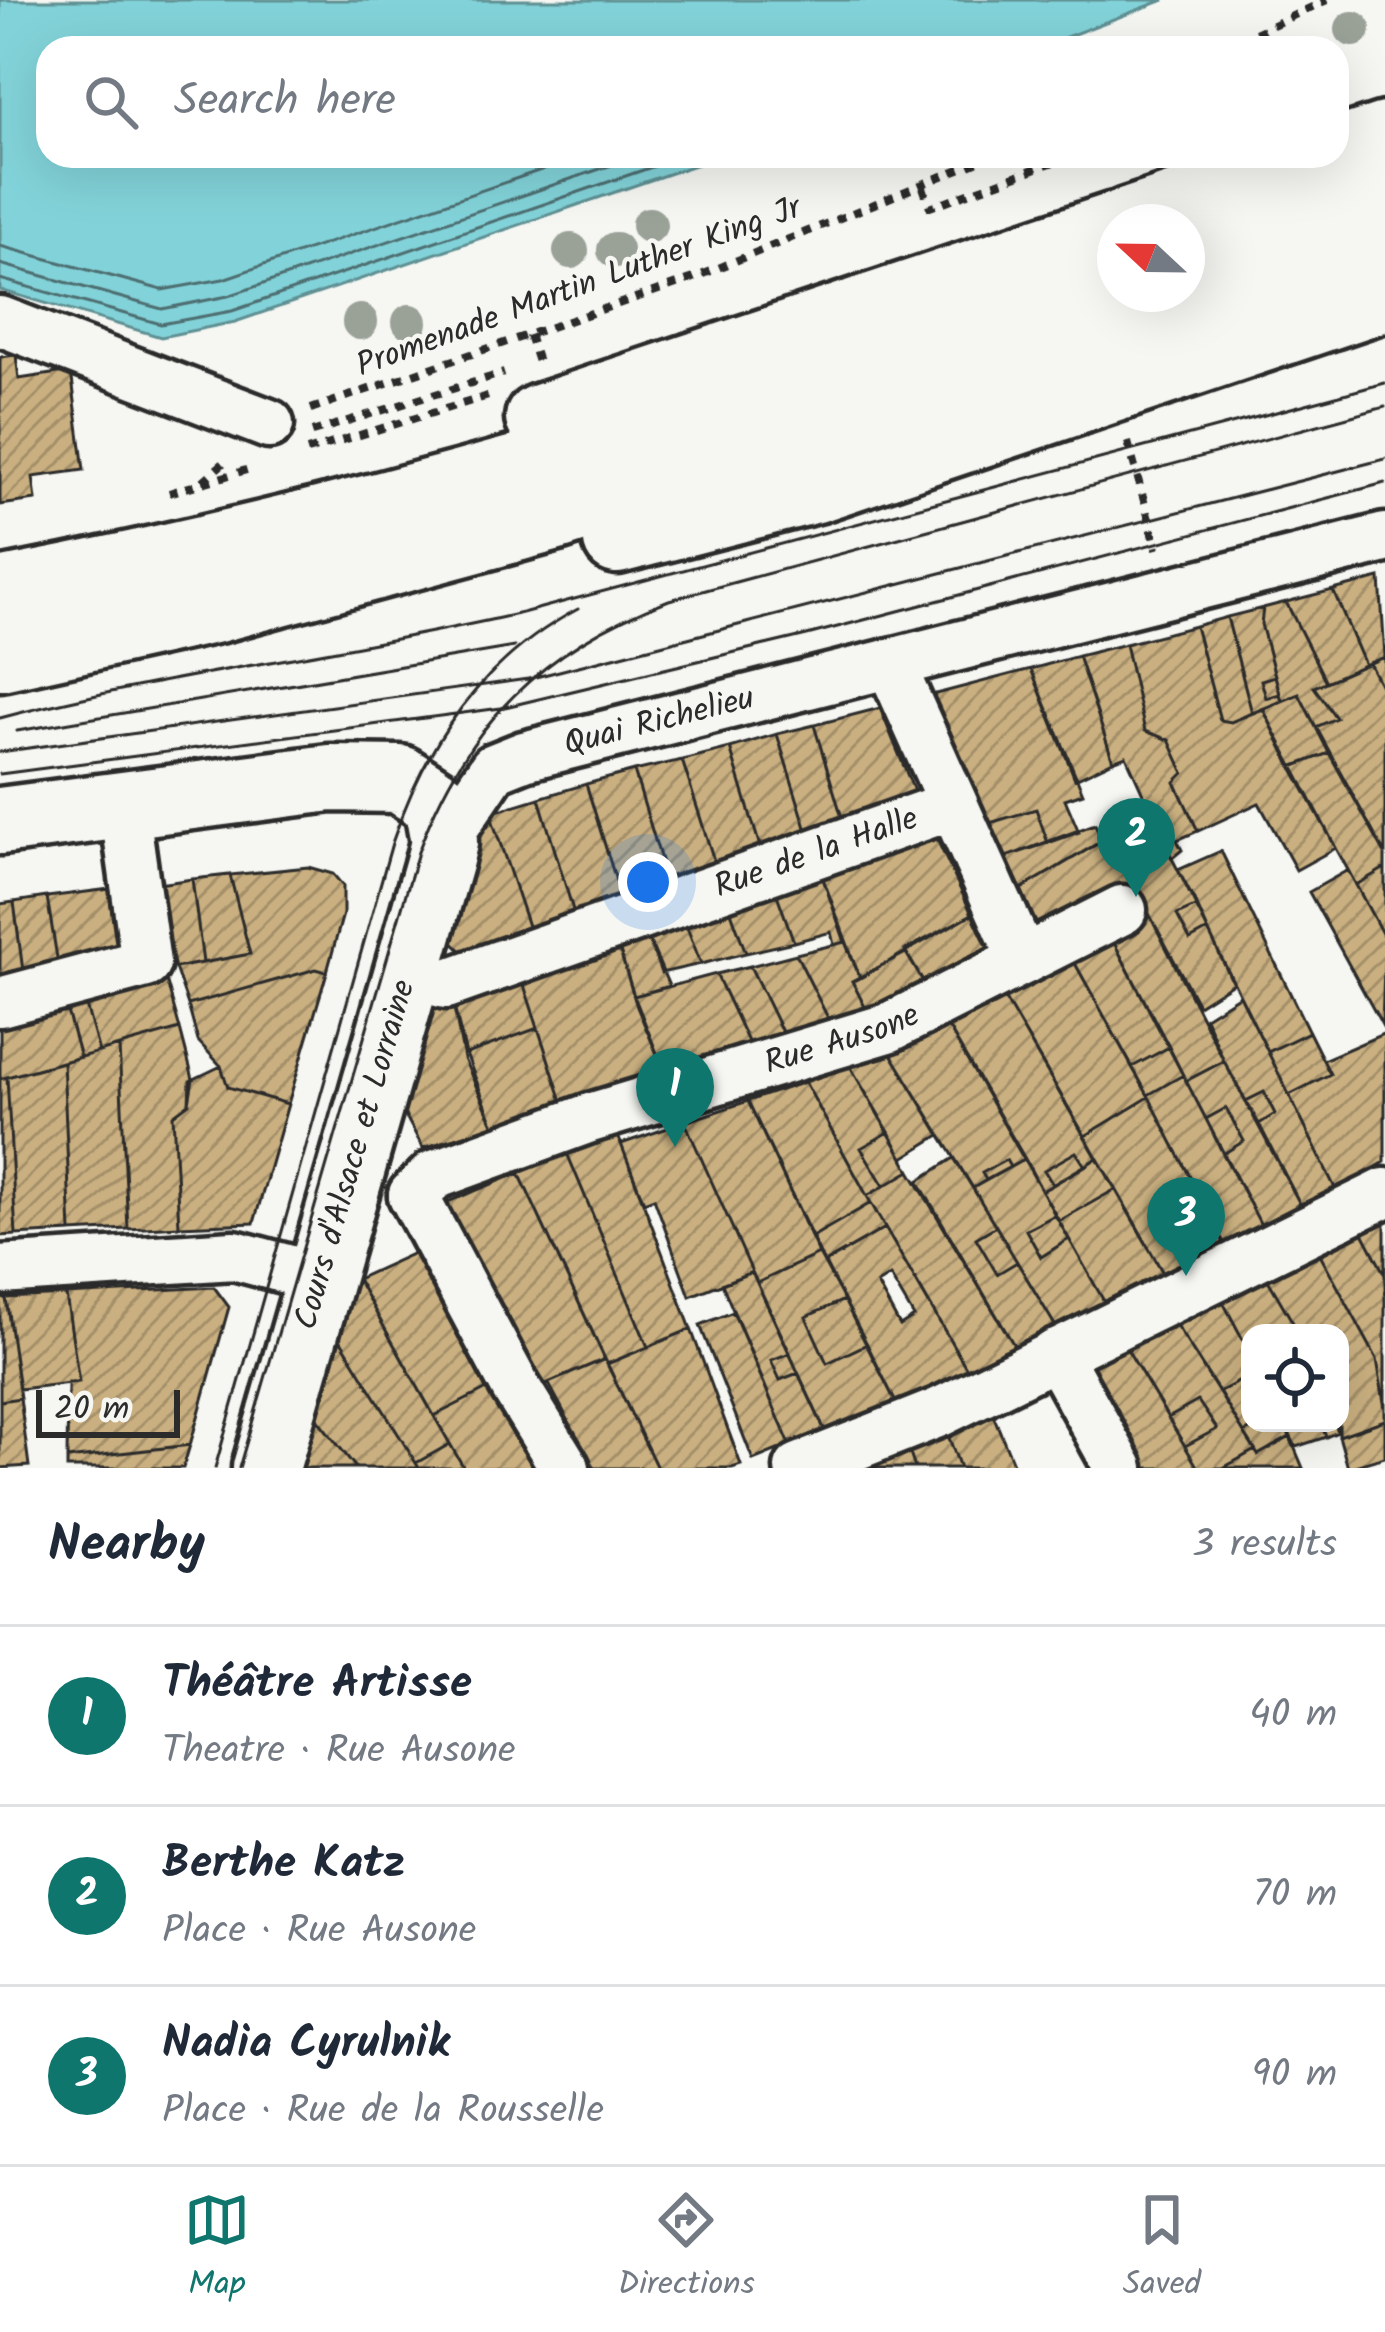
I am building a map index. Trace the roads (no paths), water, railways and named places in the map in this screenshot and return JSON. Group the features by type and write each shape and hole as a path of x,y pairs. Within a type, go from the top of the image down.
{"main road":[{"path":"1349,148 1385,136"},
{"path":"1181,204 1289,168"},
{"path":"1205,248 1385,186"},
{"path":"209,581 530,421 1097,232"},
{"path":"209,581 557,517 1385,243"},
{"path":"0,657 209,581 1097,285"},
{"path":"0,592 209,581 638,537 816,489 1385,297"},
{"path":"0,821 330,778 400,778 436,803 444,842"},
{"name":"Cours d'Alsace et Lorraine","path":"266,1468 444,842"}],"street":[{"path":"0,321 269,424"},
{"name":"Quai Richelieu","path":"444,842 471,795 494,768 509,762 1385,538"},
{"path":"890,663 1023,960"},
{"path":"0,1002 146,963 124,805"},
{"name":"Rue de la Halle","path":"408,974 446,984 953,805"},
{"name":"Rue Ausone","path":"413,1195 434,1175 590,1118 888,1028 1122,910"},
{"path":"350,1176 413,1195 516,1388 565,1468"},
{"path":"799,1468 940,1412 1385,1192"},
{"path":"0,1270 234,1255 320,1279"},
{"path":"1056,1354 1119,1468"}],"water":[{"path":"0,0 1164,0 1069,36 36,36 36,168 686,168 235,322 161,337 0,290"}],"tram line":[{"path":"0,718 130,688 522,613 1385,383"},
{"path":"239,1468 418,852 459,765 514,696 583,642 669,600 1385,407"},
{"path":"0,752 528,679 1385,459"},
{"path":"0,774 501,708 807,635 1385,483"},
{"path":"215,1468 406,806 440,738 486,679 513,653 578,609"},
{"path":"17,731 514,647"}],"place":[{"name":"Berthe Katz","path":"1136,897"},
{"name":"Théâtre Artisse","path":"675,1147"},
{"name":"Nadia Cyrulnik","path":"1186,1276"}]}
